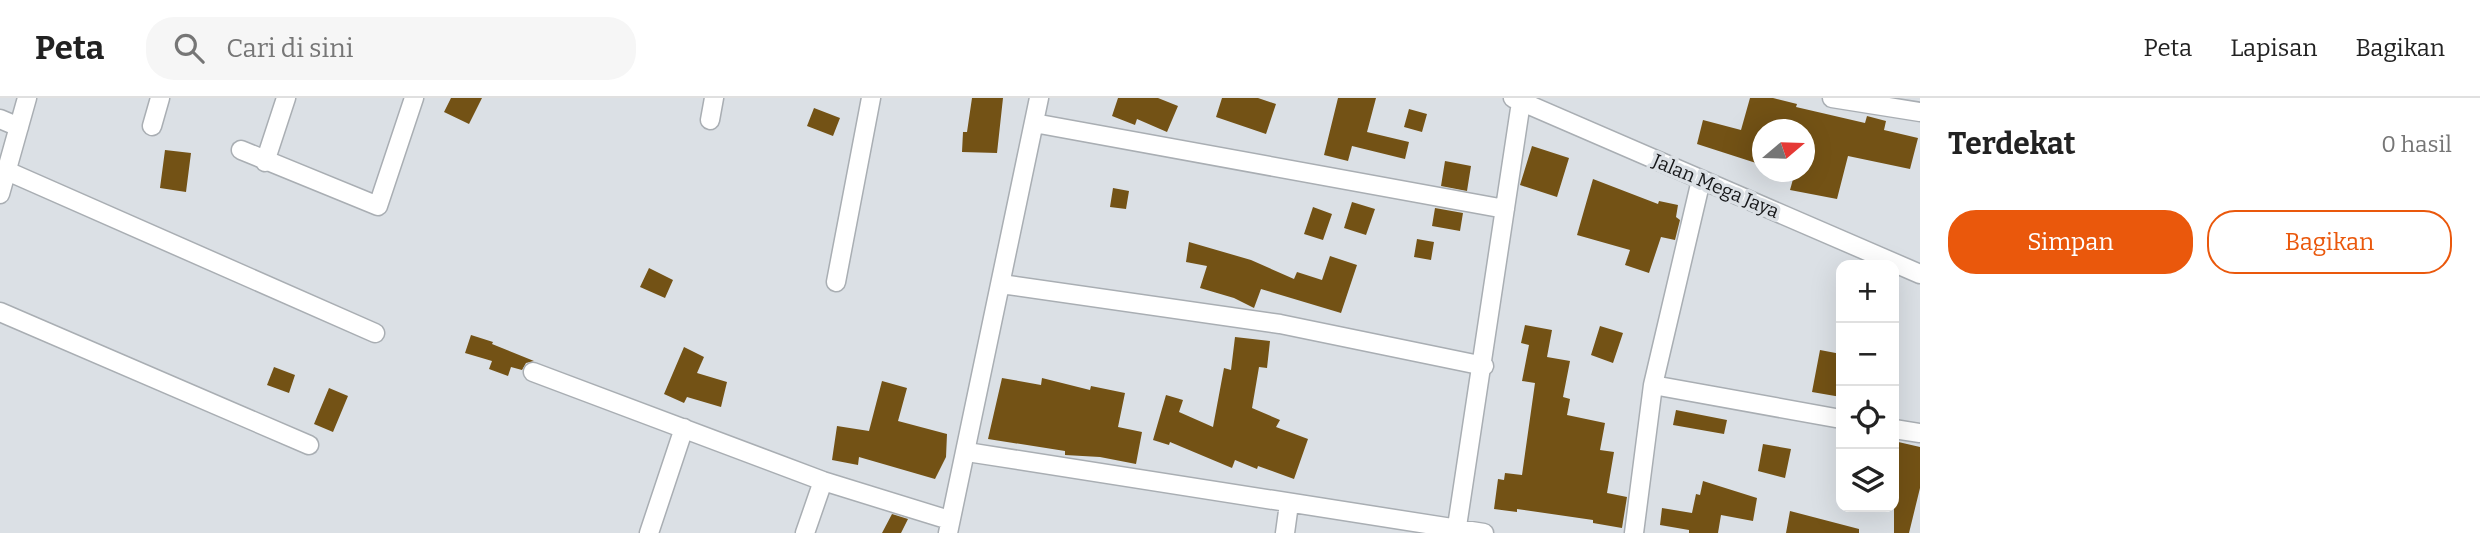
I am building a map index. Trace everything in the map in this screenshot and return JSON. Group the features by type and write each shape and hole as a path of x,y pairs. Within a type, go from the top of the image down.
{"street":[{"path":"0,194 27,98"},
{"path":"152,126 160,98"},
{"path":"265,162 286,98"},
{"path":"241,150 379,206 414,98"},
{"path":"710,120 714,98"},
{"path":"836,282 871,98"},
{"path":"533,372 948,527 967,452 1039,98"},
{"path":"1832,98 1920,112"},
{"path":"1457,532 1505,209 1517,100"},
{"name":"Jalan Mega Jaya","path":"1517,100 1920,274"},
{"path":"0,119 19,127"},
{"path":"1034,123 1505,209"},
{"path":"7,171 375,333"},
{"path":"1634,533 1653,385 1701,180"},
{"path":"1001,284 1280,324 1483,366"},
{"path":"0,312 309,445"},
{"path":"1653,385 1836,418"},
{"path":"649,533 684,428"},
{"path":"1899,430 1920,433"},
{"path":"967,452 1457,532 1484,533"},
{"path":"805,533 823,481"},
{"path":"1285,533 1289,504"}],"building":[{"path":"451,98 482,98 469,124 444,112"},
{"path":"972,98 1003,98 997,153 962,152 963,132 967,132"},
{"path":"1118,98 1158,98 1178,106 1167,132 1137,119 1135,125 1112,116"},
{"path":"1222,98 1258,98 1276,104 1266,134 1216,117"},
{"path":"1338,98 1376,98 1367,132 1409,142 1405,159 1352,146 1348,161 1324,155"},
{"path":"1750,98 1773,98 1797,104 1796,107 1865,123 1867,116 1886,121 1884,130 1918,138 1910,169 1848,156 1837,199 1790,190 1792,182 1815,182 1815,119 1752,119 1752,162 1697,144 1703,120 1741,130"},
{"path":"814,108 840,118 833,136 807,126"},
{"path":"1409,109 1427,114 1422,132 1404,127"},
{"path":"1532,146 1569,158 1557,197 1520,185"},
{"path":"165,150 191,153 186,192 160,188"},
{"path":"1445,161 1471,166 1467,191 1441,186"},
{"path":"1593,179 1658,204 1659,201 1678,205 1676,217 1680,220 1675,240 1661,237 1649,273 1625,265 1630,250 1577,235"},
{"path":"1113,188 1129,191 1126,209 1110,207"},
{"path":"1352,202 1375,209 1366,235 1344,228"},
{"path":"1313,207 1332,214 1323,240 1304,234"},
{"path":"1435,208 1463,213 1460,231 1432,226"},
{"path":"1417,239 1434,242 1431,260 1414,257"},
{"path":"1189,242 1251,260 1294,279 1297,272 1322,280 1330,256 1357,265 1341,313 1261,289 1254,308 1234,298 1200,288 1207,266 1186,262"},
{"path":"649,268 673,280 665,298 640,287"},
{"path":"1525,325 1552,330 1547,357 1570,361 1563,397 1570,399 1567,415 1605,423 1600,450 1614,452 1607,493 1627,497 1622,528 1593,523 1593,520 1517,509 1517,512 1494,509 1498,479 1504,480 1505,473 1522,475 1535,383 1522,381 1529,345 1521,343"},
{"path":"1600,326 1623,333 1613,363 1591,355"},
{"path":"471,335 534,361 526,363 522,370 511,367 508,376 489,369 492,361 465,353"},
{"path":"1235,337 1270,341 1267,368 1259,367 1252,408 1280,420 1276,427 1308,439 1294,479 1235,460 1232,468 1170,442 1169,445 1153,440 1166,395 1183,400 1179,412 1213,427 1224,368 1231,370"},
{"path":"684,347 704,357 697,373 727,382 721,407 687,397 684,403 664,394"},
{"path":"1820,350 1836,353 1836,396 1812,392"},
{"path":"274,367 295,375 289,393 267,385"},
{"path":"1002,378 1041,385 1042,378 1090,390 1091,386 1125,393 1118,427 1142,432 1136,464 1100,457 1065,455 1065,451 988,439"},
{"path":"882,381 907,388 898,421 947,434 946,457 935,479 859,457 858,465 832,460 837,426 869,431"},
{"path":"329,388 348,396 333,432 314,424"},
{"path":"1676,410 1727,420 1724,434 1673,425"},
{"path":"1899,442 1920,447 1920,488 1909,533 1894,533 1894,512 1899,512"},
{"path":"1763,444 1791,449 1785,478 1758,471"},
{"path":"1703,481 1757,498 1753,521 1721,515 1718,533 1689,533 1689,530 1660,525 1662,508 1692,513 1696,494 1700,495"},
{"path":"1790,511 1859,529 1859,533 1786,533"},
{"path":"892,514 908,519 901,533 882,533"}]}
